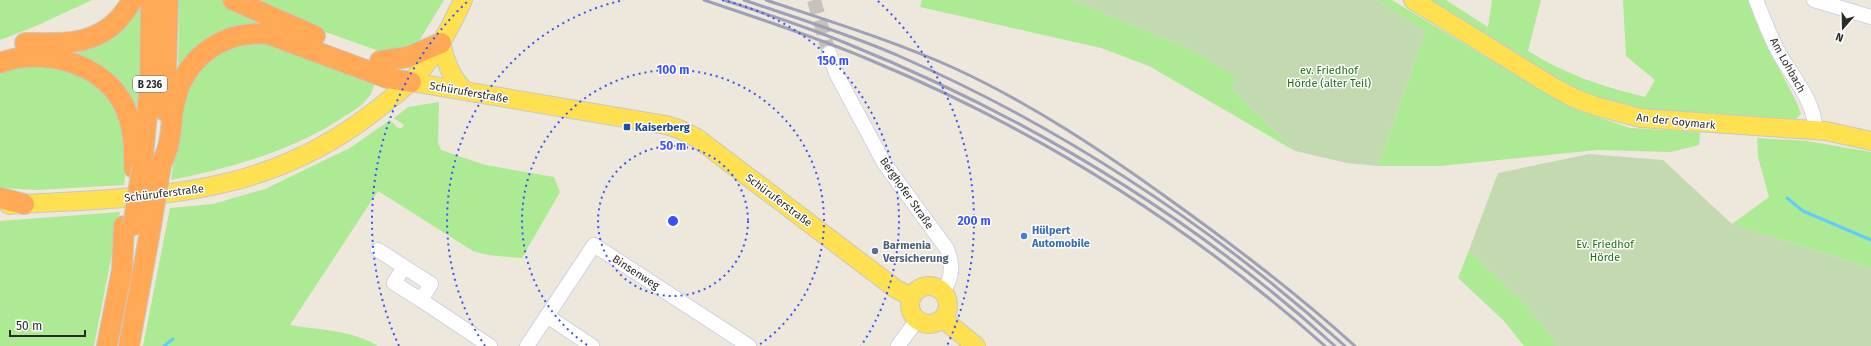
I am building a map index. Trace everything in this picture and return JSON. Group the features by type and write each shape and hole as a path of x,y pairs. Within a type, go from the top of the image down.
{"highway":[{"path":"0,49 26,43 55,44 86,40 112,26 122,16 132,0"},
{"name":"B 236","path":"129,346 140,292 136,226 145,167 150,82 151,0"},
{"name":"B 236","path":"145,167 160,153 167,80 168,0"},
{"path":"233,0 277,20 400,70 411,82"},
{"path":"107,346 122,270 136,226 145,167 169,142 174,105 181,84 190,67 202,54 225,39 254,33 268,34 387,78 411,82"},
{"path":"380,61 408,57 441,43"},
{"path":"0,63 29,56 60,60 77,65 95,75 110,86 120,99 129,119 134,146 145,167"},
{"path":"0,198 24,204"}],"main road":[{"path":"411,82 425,66 441,43 463,0"},
{"name":"An der Goymark","path":"1413,0 1550,85 1572,97 1616,112 1660,121 1815,131 1871,141"},
{"path":"441,43 448,69 454,80 464,90"},
{"name":"Schüruferstraße","path":"0,206 115,199 200,190 231,183 265,172 321,148 344,135 411,82 637,120 679,129 697,138 896,289 912,297"},
{"path":"926,286 938,288 943,291 948,302 947,314 943,319 933,325 922,324 910,310 912,297 915,292 926,286"},
{"path":"943,319 976,346"}],"street":[{"name":"Am Lohbach","path":"1756,0 1778,51 1810,103 1816,119 1815,131"},
{"path":"1814,0 1845,4 1871,17"},
{"name":"Berghofer Straße","path":"829,53 837,75 884,163 947,250 952,261 951,272 948,284 943,291"},
{"name":"Binsenweg","path":"527,346 594,245 749,346"},
{"path":"378,250 431,284 421,300"},
{"path":"404,267 394,283 490,346"},
{"path":"547,316 592,346"},
{"path":"898,346 917,320"}],"green space":[{"path":"0,0 92,0 36,26 0,40"},
{"path":"140,0 140,57 136,120 62,51"},
{"path":"179,0 222,0 298,36 267,28 178,75"},
{"path":"258,0 444,0 419,41 390,55 320,30"},
{"path":"922,0 1072,0 1192,50 1236,77 1233,90 1295,151 1149,66 1101,48 920,7"},
{"name":"ev. Friedhof Hörde (alter Teil)","path":"1072,0 1376,0 1426,31 1378,166 1347,163 1295,151 1233,90 1235,77 1192,50"},
{"path":"1376,0 1392,0 1575,109 1630,128 1700,132 1699,145 1671,152 1597,150 1441,166 1378,166 1426,31"},
{"path":"1430,0 1446,0 1488,27 1492,0 1541,0 1528,51 1570,73 1585,79 1614,89 1645,97 1655,80 1626,56 1623,0 1748,0 1766,44 1796,101 1801,114 1795,120 1712,117 1656,112 1603,100 1561,83 1546,75 1517,57 1461,18"},
{"path":"254,39 375,83 372,92 365,102 356,109 322,130 302,140 238,164 171,180 184,94 211,55"},
{"path":"59,65 101,87 126,120 126,169 124,185 37,190 0,188 0,68"},
{"path":"439,102 438,143 441,150 485,165 554,177 560,192 522,258 488,255 473,251 378,191 290,325 346,334 378,346 143,346 170,208 213,204 265,189 350,148 390,120 398,128 402,128 404,125 394,118 408,107"},
{"path":"1757,138 1807,141 1871,152 1871,268 1732,224 1769,197 1758,157"},
{"name":"Ev. Friedhof Hörde","path":"1589,154 1663,160 1732,224 1871,268 1871,346 1559,346 1525,304 1469,250 1498,173"},
{"path":"120,212 94,346 0,346 0,221"},
{"path":"1469,250 1525,304 1559,346 1524,346 1504,321 1458,278"}],"waterway":[{"path":"1787,198 1803,211 1871,240"},
{"path":"164,346 173,339"}],"tunnel":[{"path":"814,0 829,53"}],"railway":[{"path":"704,0 809,36 870,60 932,87 993,117 1052,149 1110,184 1166,221 1274,302 1325,346"},
{"path":"724,0 818,32 914,72 979,103 1043,137 1105,174 1165,213 1224,255 1281,299 1335,346"},
{"path":"744,0 842,33 899,56 960,84 1077,148 1134,183 1243,260 1295,302 1345,346"},
{"path":"766,0 861,32 931,58 983,82 1039,113 1121,165 1220,236 1289,289 1355,346"}],"place":[{"name":"Kaiserberg","path":"627,127"},
{"name":"Hülpert Automobile","path":"1024,236"},
{"name":"Barmenia Versicherung","path":"875,251"}]}
